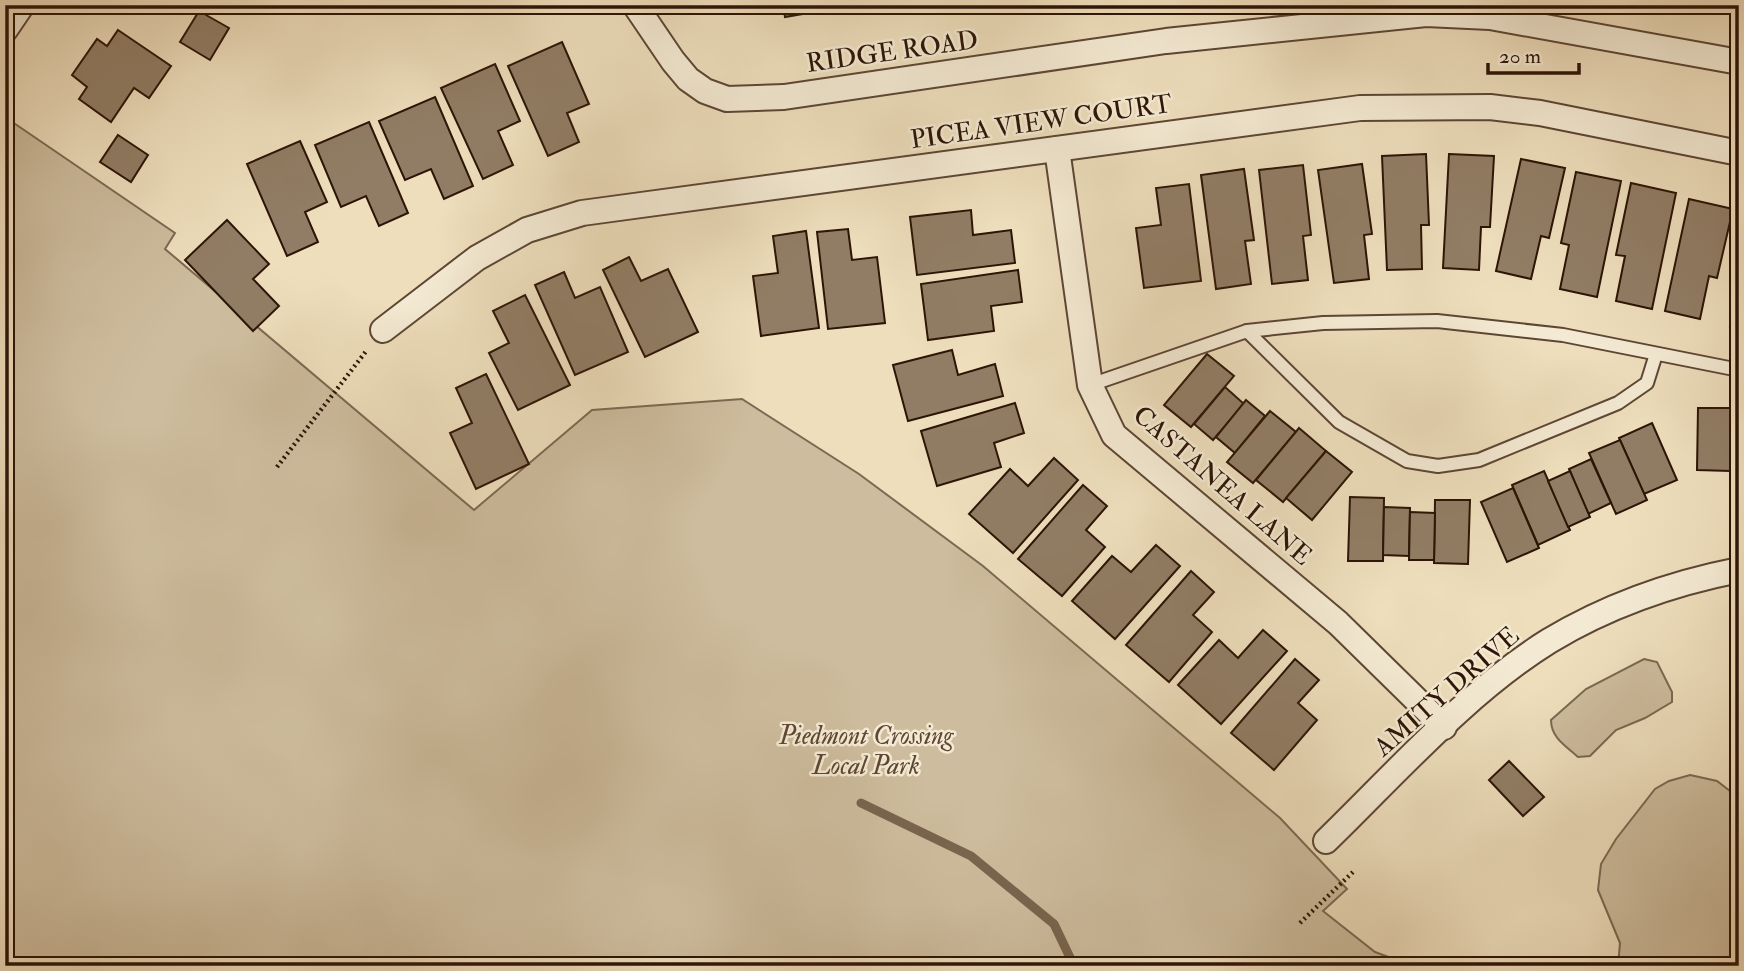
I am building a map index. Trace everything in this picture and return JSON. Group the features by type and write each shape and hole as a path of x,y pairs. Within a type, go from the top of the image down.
{"street":[{"path":"5,30 22,5"},
{"name":"RIDGE ROAD","path":"635,5 688,79 727,99 784,97 1166,41 1454,13 1739,62"},
{"name":"PICEA VIEW COURT","path":"383,330 477,258 527,230 582,213 1360,108 1443,106 1540,113 1739,153"},
{"name":"CASTANEA LANE","path":"1057,149 1090,385 1114,435 1338,623 1444,727"},
{"name":"AMITY DRIVE","path":"1326,841 1444,727 1515,666 1573,629 1647,595 1698,578 1739,570"}],"lane":[{"path":"1090,385 1247,331 1323,323 1437,321 1563,335 1739,370"},
{"path":"1247,331 1339,422 1408,461 1438,466 1479,460 1618,403 1647,383 1656,354"}],"path":[{"path":"277,467 383,330"},
{"path":"1300,923 1353,872"},
{"path":"5,944 17,966"}],"green space":[{"name":"Piedmont Crossing Local Park","path":"5,117 175,233 165,249 474,510 592,410 742,399 859,474 983,566 1280,818 1347,889 1323,911 1375,952 1413,966 5,966"},
{"path":"1644,659 1657,662 1672,692 1672,702 1645,718 1616,730 1590,756 1578,757 1556,737 1551,720 1586,689"},
{"path":"1690,775 1717,781 1739,798 1739,966 1618,966 1620,943 1598,890 1601,864 1616,839 1655,789 1669,781"}],"building":[{"path":"783,5 808,5 809,13 785,17"},
{"path":"199,11 229,28 210,60 180,42"},
{"path":"118,30 171,66 149,98 134,88 111,122 79,99 87,87 72,75 97,39 107,46"},
{"path":"562,42 589,104 567,113 579,142 548,156 508,66"},
{"path":"495,64 520,121 498,131 513,165 483,179 441,88"},
{"path":"435,97 473,186 444,199 431,169 405,180 379,121"},
{"path":"369,122 408,213 379,226 366,196 341,207 315,145"},
{"path":"118,135 148,155 131,182 100,162"},
{"path":"300,141 327,202 305,212 318,242 287,256 247,164"},
{"path":"1426,154 1429,225 1421,225 1422,269 1387,270 1382,156"},
{"path":"1449,154 1494,156 1490,227 1481,227 1479,270 1443,268"},
{"path":"1521,159 1565,168 1549,238 1541,236 1531,279 1496,271"},
{"path":"1362,164 1372,234 1364,235 1369,279 1334,283 1318,170"},
{"path":"1303,165 1311,235 1303,236 1308,280 1272,284 1259,170"},
{"path":"1244,169 1254,240 1245,241 1251,284 1216,289 1201,175"},
{"path":"1576,172 1621,181 1597,297 1560,289 1569,245 1561,243"},
{"path":"1631,183 1676,193 1652,309 1616,301 1625,256 1616,255"},
{"path":"1189,184 1201,281 1144,288 1136,228 1161,225 1156,188"},
{"path":"1689,199 1733,209 1717,278 1709,276 1700,319 1665,311"},
{"path":"971,210 973,235 1011,230 1015,263 917,275 910,217"},
{"path":"227,220 269,264 253,279 279,306 253,331 185,260"},
{"path":"848,229 852,260 877,257 885,323 828,329 817,232"},
{"path":"806,231 819,328 761,336 753,276 778,273 773,236"},
{"path":"1739,241 1739,283 1730,281"},
{"path":"629,257 641,281 668,269 698,332 645,357 603,270"},
{"path":"1018,270 1022,302 991,306 994,331 928,340 921,284"},
{"path":"564,272 575,298 600,287 628,352 575,375 535,285"},
{"path":"1739,285 1739,329 1730,327"},
{"path":"525,295 570,385 518,410 489,353 509,343 493,311"},
{"path":"952,350 958,375 995,364 1003,396 908,421 893,365"},
{"path":"1207,354 1234,376 1191,427 1164,405"},
{"path":"486,374 529,464 476,489 450,433 472,423 456,388"},
{"path":"1225,387 1244,404 1213,440 1194,424"},
{"path":"1246,400 1265,416 1235,453 1216,437"},
{"path":"1015,403 1024,433 994,443 1001,467 937,486 921,431"},
{"path":"1698,408 1732,408 1730,471 1697,470"},
{"path":"1270,411 1296,432 1253,483 1227,462"},
{"path":"1732,414 1739,414 1739,477 1730,477"},
{"path":"1652,423 1677,480 1644,494 1619,438"},
{"path":"1299,428 1326,451 1283,502 1256,480"},
{"path":"1620,440 1647,500 1616,514 1589,453"},
{"path":"1326,451 1352,472 1312,520 1286,498"},
{"path":"1054,458 1078,480 1013,553 969,514 1010,469 1028,486"},
{"path":"1591,459 1611,503 1588,514 1569,469"},
{"path":"1544,471 1570,530 1538,545 1512,485"},
{"path":"1570,471 1590,517 1568,527 1548,481"},
{"path":"1083,485 1107,506 1086,530 1105,547 1062,596 1018,559"},
{"path":"1513,488 1539,548 1507,562 1481,502"},
{"path":"1350,497 1384,498 1383,561 1348,561"},
{"path":"1435,500 1470,500 1468,564 1434,563"},
{"path":"1384,507 1410,508 1409,556 1383,555"},
{"path":"1410,512 1435,513 1434,560 1409,560"},
{"path":"1156,545 1180,566 1115,639 1072,601 1112,556 1131,572"},
{"path":"1191,571 1214,592 1193,615 1212,632 1169,682 1126,645"},
{"path":"1263,630 1287,651 1221,724 1178,685 1219,640 1238,658"},
{"path":"1295,659 1319,680 1298,703 1317,720 1274,770 1231,733"},
{"path":"1509,761 1544,797 1523,816 1489,780"}],"waterway":[{"path":"861,803 971,856 1054,924 1074,966"}]}
